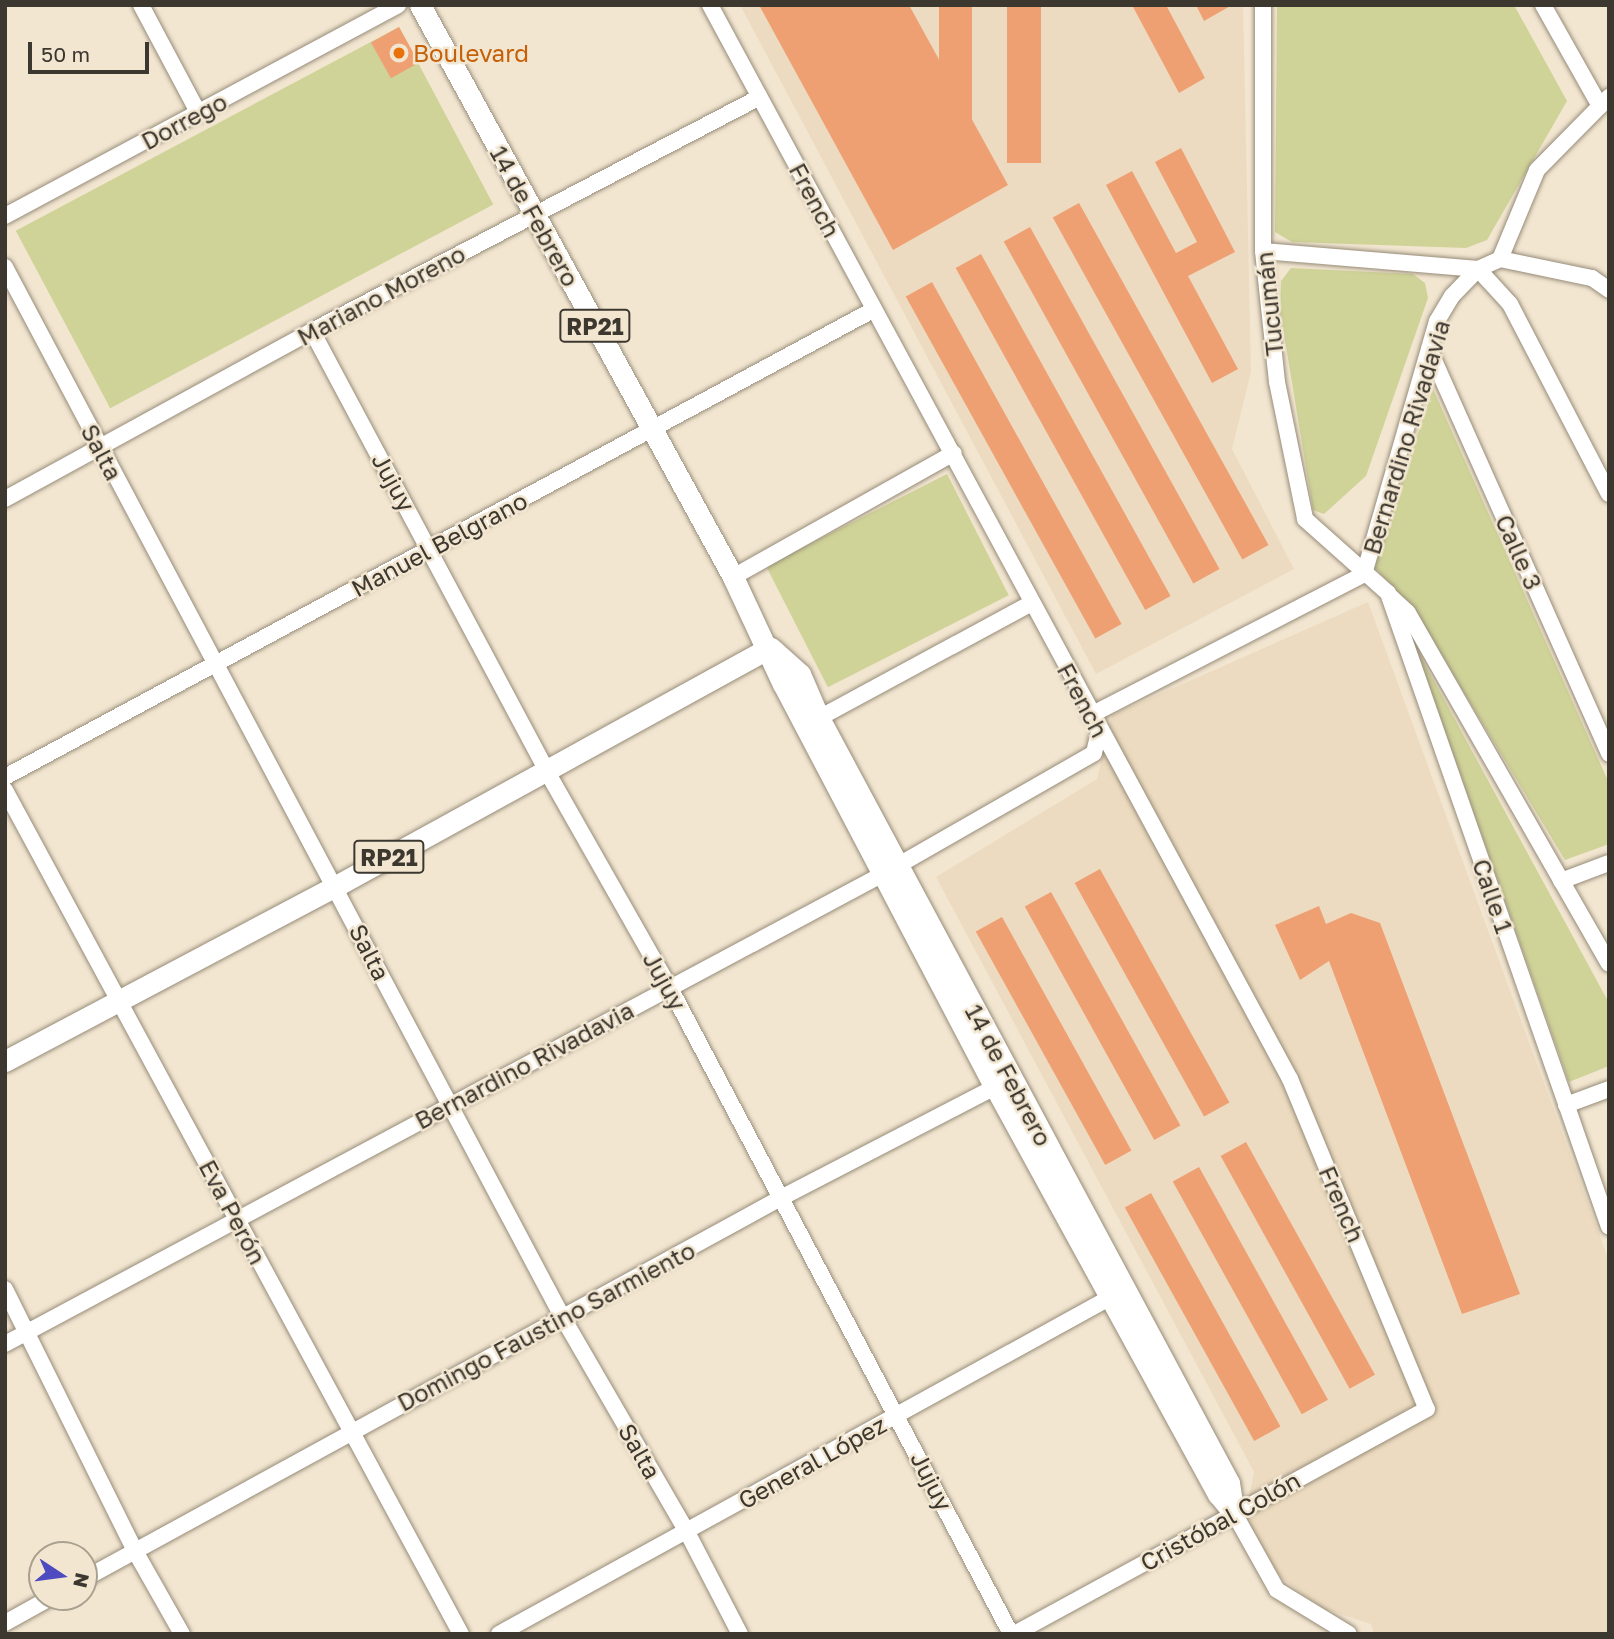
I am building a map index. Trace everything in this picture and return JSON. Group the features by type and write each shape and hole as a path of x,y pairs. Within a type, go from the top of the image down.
{"main road":[{"name":"14 de Febrero","path":"420,5 733,577 770,647 783,684 890,869 1118,1293 1229,1483 1234,1513"},
{"name":"14 de Febrero","path":"770,647 800,674 890,869"},
{"name":"RP21","path":"5,1061 336,886 770,647"}],"street":[{"path":"141,5 199,114"},
{"name":"Dorrego","path":"5,216 398,5"},
{"name":"French","path":"709,5 873,310 954,453 1030,604 1290,1079 1423,1411"},
{"name":"Tucumán","path":"1263,5 1263,251 1277,382 1305,519 1364,574"},
{"path":"1543,5 1604,102 1537,170 1500,259 1592,278 1609,290"},
{"name":"Mariano Moreno","path":"5,499 312,331 760,97"},
{"path":"1263,251 1478,269 1510,304 1609,494"},
{"name":"Bernardino Rivadavia","path":"1091,715 1364,574 1437,321 1452,296 1478,269 1500,259"},
{"name":"Salta","path":"5,267 563,1318 686,1530 740,1634"},
{"path":"1592,278 1609,274"},
{"name":"Manuel Belgrano","path":"5,777 653,431 873,310"},
{"name":"Jujuy","path":"312,331 431,548 546,771 670,988 779,1199 898,1415 1013,1634"},
{"name":"Calle 3","path":"1429,349 1609,754"},
{"path":"733,577 954,453"},
{"path":"1364,574 1408,613 1609,964"},
{"name":"Calle 1","path":"1388,593 1609,1227"},
{"path":"819,718 1030,604"},
{"name":"Bernardino Rivadavia","path":"5,1344 890,869 1094,753 1099,731"},
{"name":"Eva Perón","path":"5,790 354,1430 461,1634"},
{"path":"1561,881 1609,863"},
{"name":"Domingo Faustino Sarmiento","path":"98,1571 779,1199 1003,1083"},
{"path":"1566,1105 1609,1089"},
{"path":"5,1289 29,1332 135,1550 182,1634"},
{"name":"General López","path":"499,1634 1118,1293"},
{"name":"Cristóbal Colón","path":"1013,1634 1423,1411"},
{"name":"14 de Febrero","path":"1234,1513 1277,1590 1349,1634"},
{"path":"5,1623 28,1610"}],"shaded area":[{"path":"740,5 1243,5 1251,372 1232,449 1294,569 1096,674"},
{"path":"1368,602 1609,1261 1609,1634 1374,1634 1371,1624 1322,1608 1279,1576 1252,1533 1246,1513 1254,1472 936,877 1097,779 1112,715"}],"green space":[{"path":"1277,5 1514,5 1567,101 1487,240 1466,248 1292,242 1275,232"},
{"path":"399,27 493,204 110,408 16,231"},
{"path":"1291,268 1413,274 1425,283 1428,298 1366,476 1324,514 1313,510 1280,310 1281,281"},
{"path":"1433,389 1609,783 1609,844 1565,860 1413,608 1373,566"},
{"path":"947,474 1009,595 828,687 766,566"},
{"path":"1415,646 1609,1003 1609,1066 1569,1082"}],"building":[{"path":"759,5 909,5 1008,185 893,250"},
{"path":"939,5 972,5 972,197 939,197"},
{"path":"1007,5 1041,5 1041,163 1007,163"},
{"path":"1132,5 1166,5 1205,78 1179,93"},
{"path":"1196,5 1232,5 1204,21"},
{"path":"399,27 419,63 391,78 371,43"},
{"path":"1181,148 1235,252 1188,276 1238,369 1212,383 1106,185 1132,171 1176,253 1197,242 1155,162"},
{"path":"1079,203 1269,545 1242,560 1053,218"},
{"path":"1030,227 1220,569 1193,584 1004,242"},
{"path":"981,254 1171,596 1145,610 956,268"},
{"path":"932,282 1122,624 1095,639 906,297"},
{"path":"1100,869 1229,1103 1204,1117 1075,883"},
{"path":"1051,892 1180,1126 1154,1140 1025,907"},
{"path":"1319,906 1326,924 1351,913 1380,923 1520,1294 1462,1314 1329,961 1300,980 1275,925"},
{"path":"1002,917 1131,1151 1105,1165 976,932"},
{"path":"1246,1142 1375,1375 1350,1389 1221,1156"},
{"path":"1199,1167 1328,1400 1302,1414 1173,1182"},
{"path":"1151,1193 1280,1427 1254,1441 1125,1208"}],"place":[{"name":"Boulevard","path":"399,53"}]}
